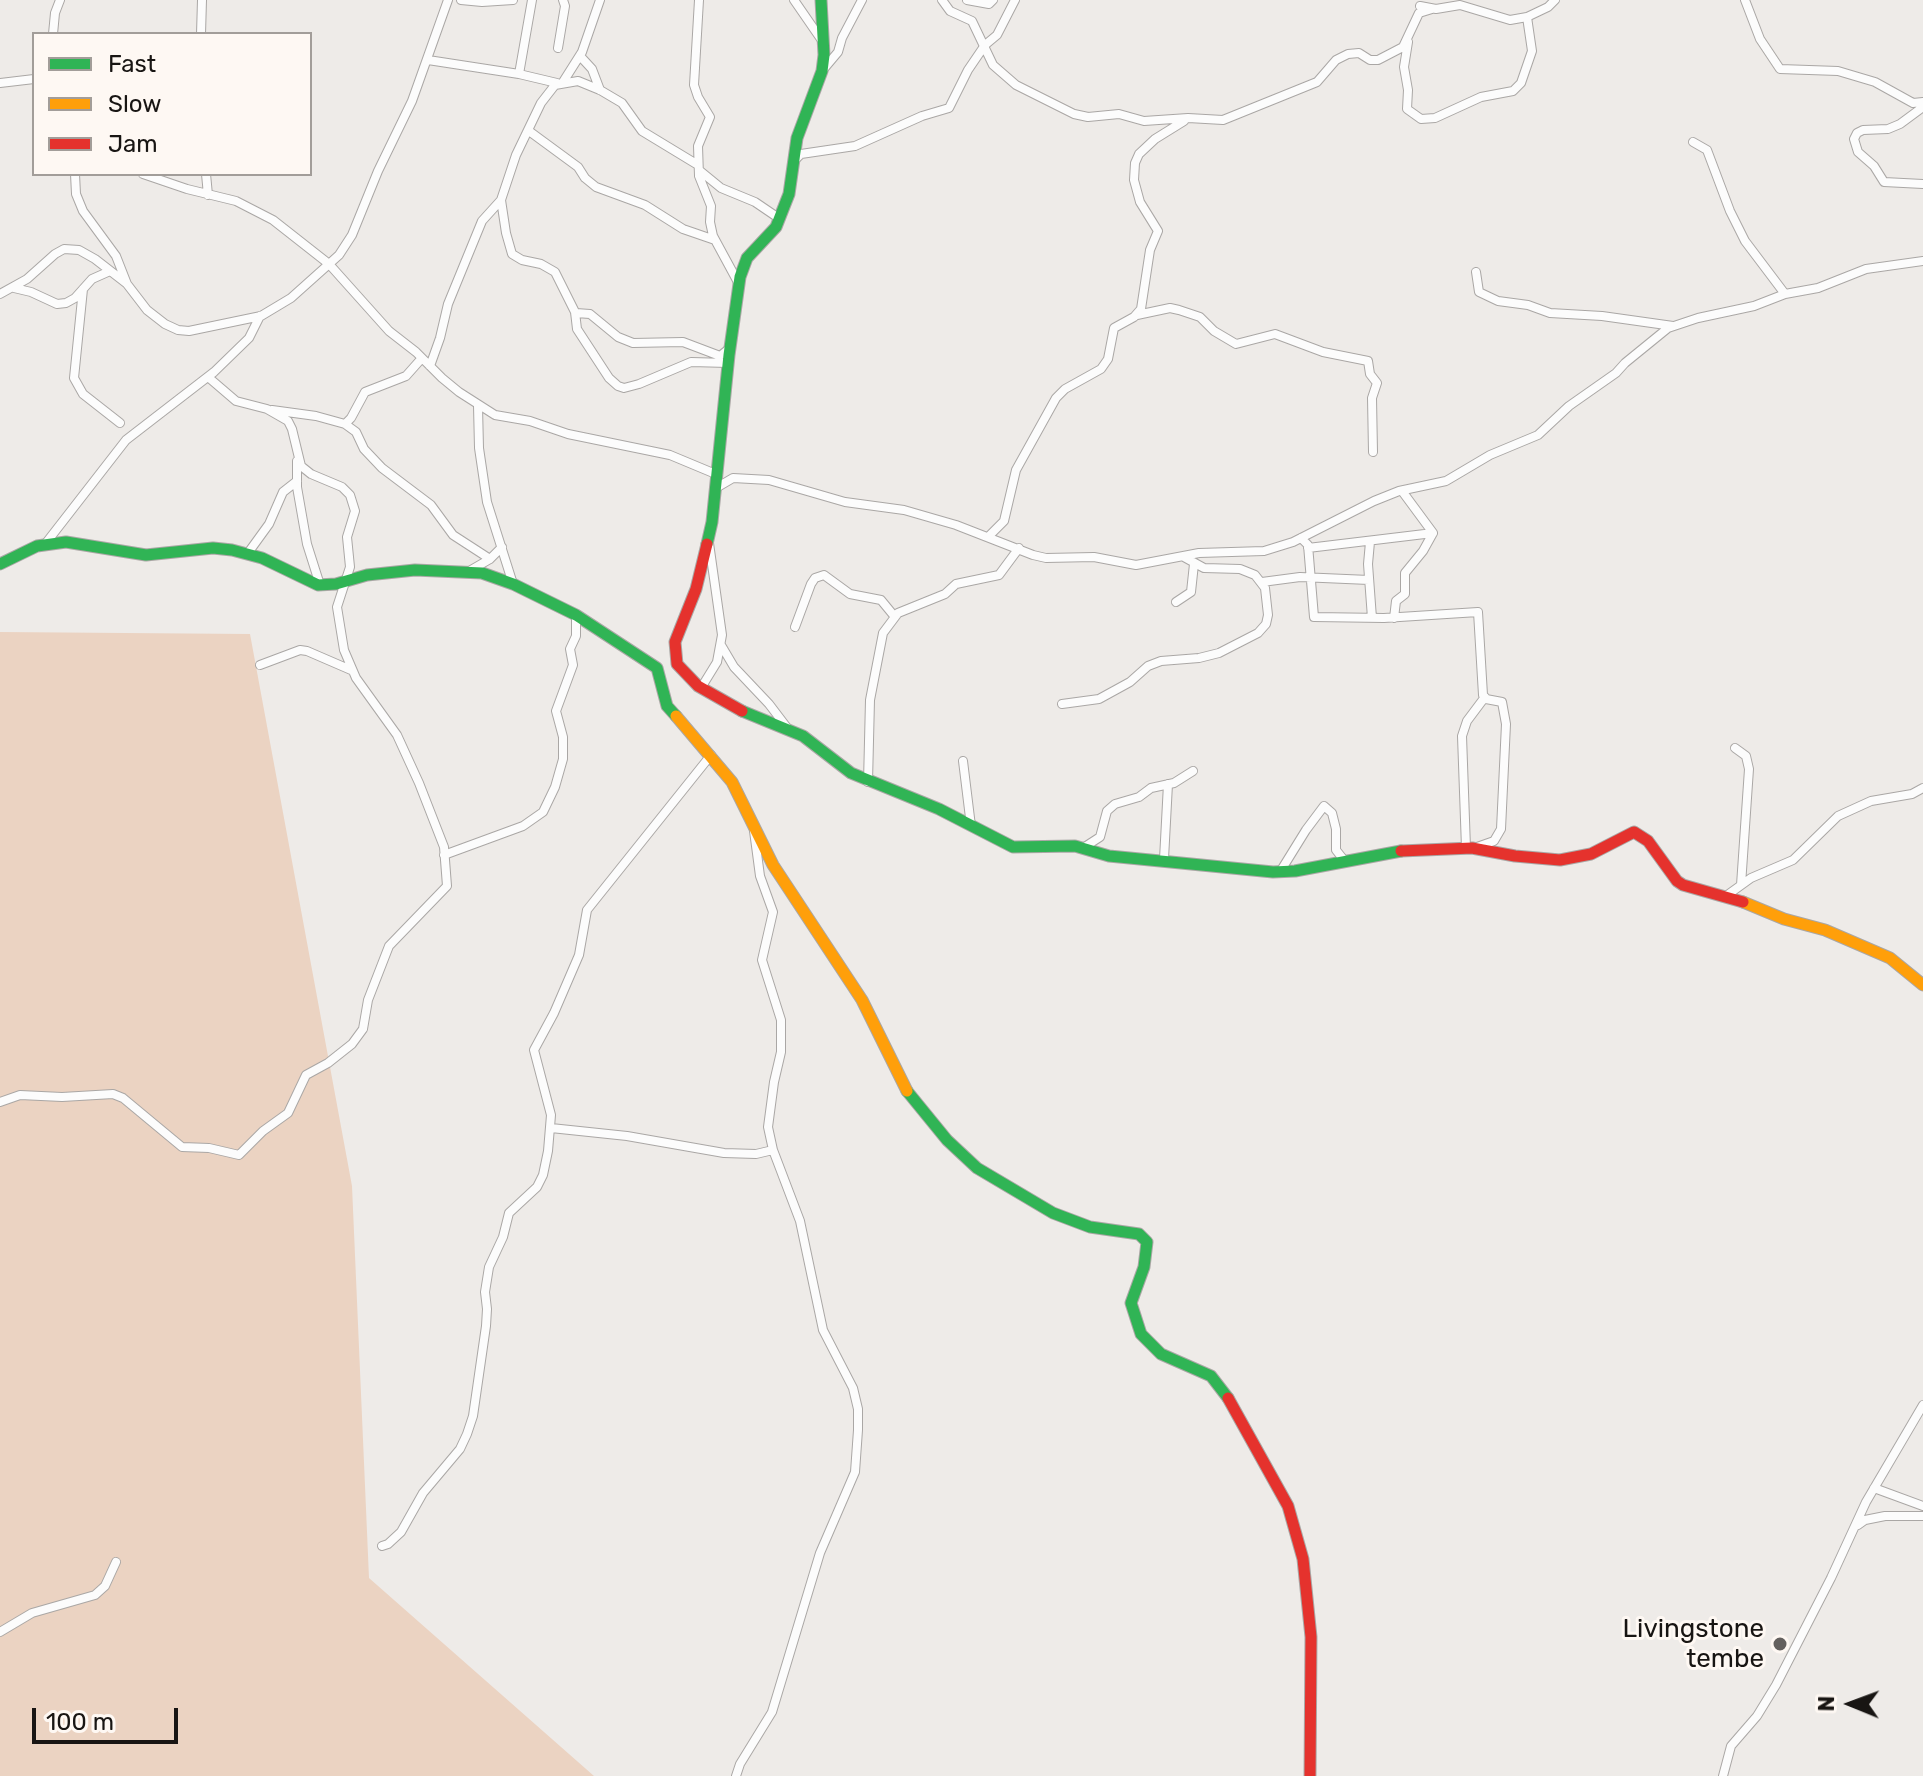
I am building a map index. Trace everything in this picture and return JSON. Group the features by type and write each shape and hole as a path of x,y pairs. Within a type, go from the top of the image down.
{"street":[{"path":"53,32 60,0"},
{"path":"201,32 202,0"},
{"path":"0,294 64,249 79,250 110,271 127,284 147,310 178,330 227,325 261,316 291,298 339,255 352,235 428,60 448,0"},
{"path":"461,0 513,0"},
{"path":"519,74 532,0"},
{"path":"558,48 565,6 563,0"},
{"path":"430,366 448,304 484,218 501,200 516,155 545,96 560,83 580,56 600,0"},
{"path":"699,0 694,85 710,117 698,146 698,167 703,190 711,206 710,222 715,240 739,284"},
{"path":"794,0 823,42"},
{"path":"821,0 822,71"},
{"path":"862,0 838,52 822,71 800,128 789,194 780,219 747,258 739,284 709,537 696,589 675,642 677,664 701,688 735,708 814,742 843,769 868,782 939,809 1013,847 1046,849 1068,845 1109,856 1280,872 1403,850 1469,848 1560,860 1591,854 1634,832 1648,841 1677,881 1861,945 1890,958 1923,985"},
{"path":"942,0 950,11 972,21 1000,74 1056,108 1088,117 1119,114 1144,121 1188,118 1223,120 1317,82 1336,60 1348,54 1359,53 1373,61 1390,55 1403,47 1419,13 1432,9 1457,5 1510,20 1527,17 1555,0"},
{"path":"967,0 987,4 993,0"},
{"path":"792,163 801,154 855,146 922,116 948,109 968,70 985,45 997,35 1013,3 1001,0"},
{"path":"1745,0 1760,39 1780,69 1838,71 1875,82 1913,103 1923,105"},
{"path":"1420,6 1432,9"},
{"path":"1410,33 1404,67 1407,109 1421,119 1435,118 1481,97 1513,91 1521,83 1532,51 1527,17"},
{"path":"580,56 592,69 600,90"},
{"path":"428,60 560,83 582,82 600,90 622,103 642,131 698,167 721,188 755,202 780,219"},
{"path":"0,83 32,79"},
{"path":"1923,105 1888,129 1863,130 1854,139 1858,152 1874,166 1884,182 1923,184"},
{"path":"1137,315 1150,250 1158,231 1140,202 1134,180 1135,163 1139,154 1155,139 1188,118"},
{"path":"529,131 578,167 596,187 645,205 683,229 715,240"},
{"path":"1693,142 1707,150 1745,241 1785,294"},
{"path":"75,176 76,194 83,211 116,256 127,284"},
{"path":"149,176 252,207 329,264 389,331 478,406 495,415 670,455 718,475"},
{"path":"206,176 208,195"},
{"path":"501,200 512,254 522,260 550,267 555,272 576,313 575,324 588,348 609,378 621,387 639,384 691,362 728,363"},
{"path":"716,488 733,478 769,480 845,502 904,510 1046,558 1094,557 1136,565 1199,553 1264,551 1301,538 1374,501 1446,481 1490,455 1538,435 1569,406 1674,326 1754,306 1785,294 1833,284 1866,269 1923,261"},
{"path":"13,287 57,304 66,303 75,298 92,279 110,271"},
{"path":"1476,272 1479,292 1498,301 1528,305 1550,313 1602,316 1674,326"},
{"path":"83,289 74,378 83,394 120,423"},
{"path":"988,537 1004,521 1016,470 1056,398 1065,389 1101,369 1108,359 1114,328 1137,315 1170,308 1200,317 1214,331 1236,344 1275,334 1323,352 1368,361 1370,374 1377,383 1372,398 1373,452"},
{"path":"576,313 590,314 618,337 633,343 683,342 720,356 730,348"},
{"path":"46,543 126,440 208,377 249,338 261,316"},
{"path":"345,424 363,394 406,376 422,358"},
{"path":"208,377 236,401 345,424 356,432 364,449 382,468 431,505 453,535 490,559"},
{"path":"478,406 482,478 513,584"},
{"path":"0,1102 20,1095 62,1097 113,1094 123,1098 182,1147 209,1148 239,1155 263,1131 288,1113 306,1075 339,1055 361,1031 368,1000 389,946 447,886 441,836 403,747 351,670 344,650 338,599 350,567 347,537 355,511 353,504 347,490 311,474 301,466 288,421 267,409"},
{"path":"298,456 297,480 310,559 320,585"},
{"path":"248,553 269,524 283,492 297,480"},
{"path":"1402,491 1433,533"},
{"path":"1308,548 1433,533"},
{"path":"1394,618 1396,601 1405,594 1405,573 1433,533"},
{"path":"701,688 717,662 721,644 709,537"},
{"path":"1301,538 1308,548 1313,577 1314,617 1394,618 1477,611 1485,697 1467,721 1462,736 1469,848"},
{"path":"1370,542 1372,618"},
{"path":"0,564 46,543 85,543 135,554 213,548 248,553 320,585 367,575 415,570 469,571 513,584 576,615 657,668 667,706 732,782 777,872 862,1000 906,1090 947,1140 977,1168 1053,1213 1090,1227 1139,1234 1145,1239 1148,1246 1144,1267 1131,1303 1141,1334 1161,1354 1211,1376 1225,1392 1288,1506 1293,1522 1303,1559 1310,1612 1310,1776"},
{"path":"469,571 490,559 502,547"},
{"path":"868,782 870,700 883,633 902,611 945,594 961,581 999,575 1019,548"},
{"path":"1062,704 1099,699 1130,682 1148,666 1161,661 1219,653 1258,633 1266,624 1268,615 1262,582 1248,571 1204,568 1184,557"},
{"path":"1176,602 1191,592 1194,564"},
{"path":"795,627 811,584 815,578 824,575 850,594 881,600 895,617"},
{"path":"1262,582 1313,577 1369,580"},
{"path":"444,855 523,826 543,812 555,787 563,759 563,737 556,711 573,665 570,649 576,636 576,615"},
{"path":"721,644 734,667 788,729"},
{"path":"260,665 300,650 351,670"},
{"path":"1469,848 1489,843 1499,836 1504,799 1505,710 1501,701 1485,697"},
{"path":"1735,748 1746,756 1749,769 1741,885"},
{"path":"382,1546 401,1532 423,1493 460,1449 473,1416 489,1267 503,1237 509,1213 527,1198 543,1175 551,1128 551,1115 534,1050 579,955 587,910 711,755"},
{"path":"963,761 971,827"},
{"path":"1083,848 1100,837 1109,808 1193,771"},
{"path":"1164,859 1168,784"},
{"path":"1726,896 1741,885 1793,860 1838,816 1871,801 1912,794 1923,788"},
{"path":"1280,872 1322,806 1332,813 1336,850 1344,860"},
{"path":"736,1776 772,1712 820,1553 855,1472 858,1409 853,1388 823,1330 800,1221 773,1150 768,1127 781,1052 781,1020 762,960 773,912 760,876 754,826"},
{"path":"551,1128 724,1153 756,1154 773,1150"},
{"path":"1723,1776 1731,1746 1757,1716 1776,1685 1874,1488 1923,1405"},
{"path":"1874,1488 1923,1506"},
{"path":"1856,1526 1865,1520 1885,1516 1923,1516"},
{"path":"0,1632 42,1610 95,1595 105,1586 116,1562"}],"shaded area":[{"path":"0,632 250,634 352,1186 369,1578 594,1776 0,1776"}],"traffic: fast":[{"path":"707,544 740,277 747,258 776,227 789,194 797,138 822,71 821,0"},
{"path":"0,564 37,546 66,542 146,555 213,548 232,550 262,558 318,585 415,570 482,573 513,584 576,615 657,668 667,706 676,716"},
{"path":"742,711 803,736 851,773 939,809 1013,847 1075,846 1109,856 1273,872 1295,871 1401,851"},
{"path":"907,1091 947,1140 977,1168 1053,1213 1090,1227 1139,1234 1147,1242 1144,1267 1131,1303 1141,1334 1161,1354 1211,1376 1228,1398"}],"traffic: slow":[{"path":"676,716 732,782 773,865 862,1000 907,1091"},
{"path":"1743,902 1784,919 1825,930 1890,958 1923,985"}],"traffic: jam":[{"path":"707,544 696,589 675,642 677,664 698,686 742,711"},
{"path":"1401,851 1472,848 1560,860 1591,854 1634,832 1648,841 1683,885 1743,902"},
{"path":"1228,1398 1288,1506 1303,1559 1311,1637 1310,1776"}],"place":[{"name":"Livingstone tembe","path":"1780,1644"}]}
